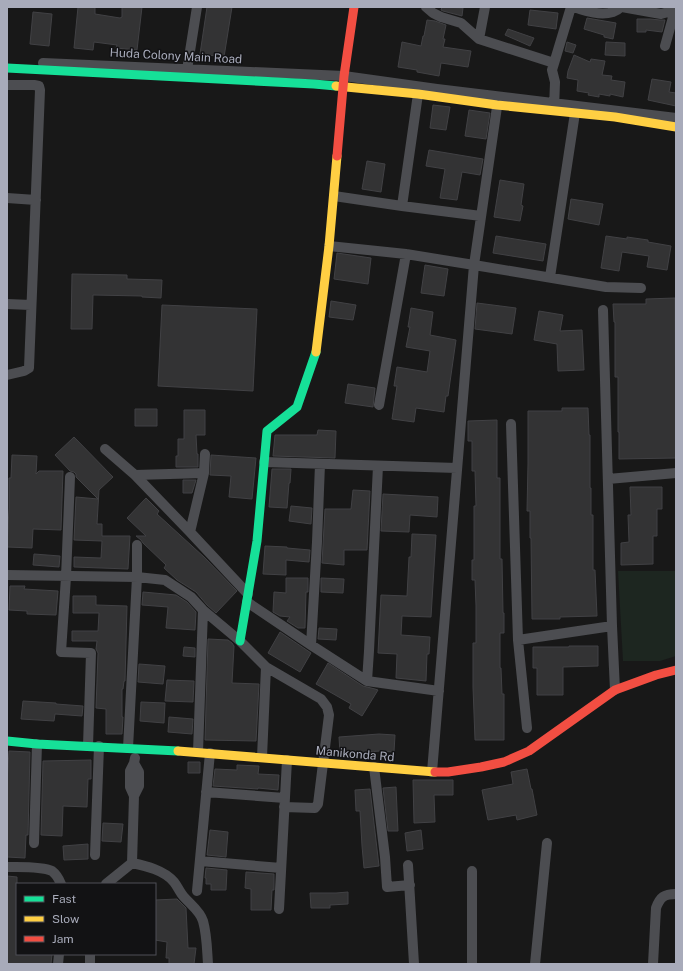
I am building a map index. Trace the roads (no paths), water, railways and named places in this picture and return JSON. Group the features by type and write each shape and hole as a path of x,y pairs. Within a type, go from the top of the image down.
{"street":[{"path":"187,70 197,7"},
{"path":"240,641 257,541 267,431 297,406 317,350 330,246 344,76 354,7"},
{"path":"426,7 441,17 460,23 479,39 554,63"},
{"path":"479,39 485,7"},
{"path":"675,9 661,14 622,7 613,12 600,13 588,12 572,7 552,70 555,82 554,107 575,113 615,117 676,127"},
{"path":"665,46 675,9"},
{"name":"Huda Colony Main Road","path":"7,61 344,76 498,100 554,107 676,118"},
{"path":"7,68 298,83 498,100 474,265 432,772"},
{"path":"7,85 34,85 39,86 40,90 29,368 24,371 7,375"},
{"path":"402,206 418,94"},
{"path":"550,277 575,113"},
{"path":"334,196 481,216"},
{"path":"7,198 36,200"},
{"path":"330,246 406,254 606,287 641,288"},
{"path":"379,405 406,254"},
{"path":"7,304 31,305"},
{"path":"603,310 615,690"},
{"path":"511,424 518,640 527,728"},
{"path":"105,449 135,475 190,532 248,598 311,645 367,681 439,691"},
{"path":"190,532 204,473 205,454"},
{"path":"264,462 456,468"},
{"path":"311,645 320,464"},
{"path":"367,681 378,466"},
{"path":"135,475 204,473"},
{"path":"608,479 676,473"},
{"path":"70,477 61,652 91,653 88,746"},
{"path":"107,883 132,863 134,796 130,787 130,771 134,763 132,748 137,545"},
{"path":"7,575 137,577 165,580 191,597 203,610 240,641 266,666 321,699 327,707 329,714 318,804 315,808 206,792"},
{"path":"198,752 203,610"},
{"path":"518,640 612,626"},
{"path":"262,757 266,666"},
{"name":"Manikonda Rd","path":"7,741 37,744 198,752 432,772 448,772 504,762 529,751 615,690 656,675 676,670"},
{"path":"34,843 37,744"},
{"path":"95,855 99,746"},
{"path":"198,891 210,753"},
{"path":"279,909 287,760"},
{"path":"374,767 385,857 386,887 410,885"},
{"path":"535,964 547,842"},
{"path":"200,861 281,868"},
{"path":"132,863 160,872 173,880 184,897 201,915 205,928 208,964"},
{"path":"408,865 414,964"},
{"path":"7,867 43,868 52,872 59,879 61,883"},
{"path":"472,871 472,964"},
{"path":"653,964 656,908 659,900 667,895 676,894"}]}
